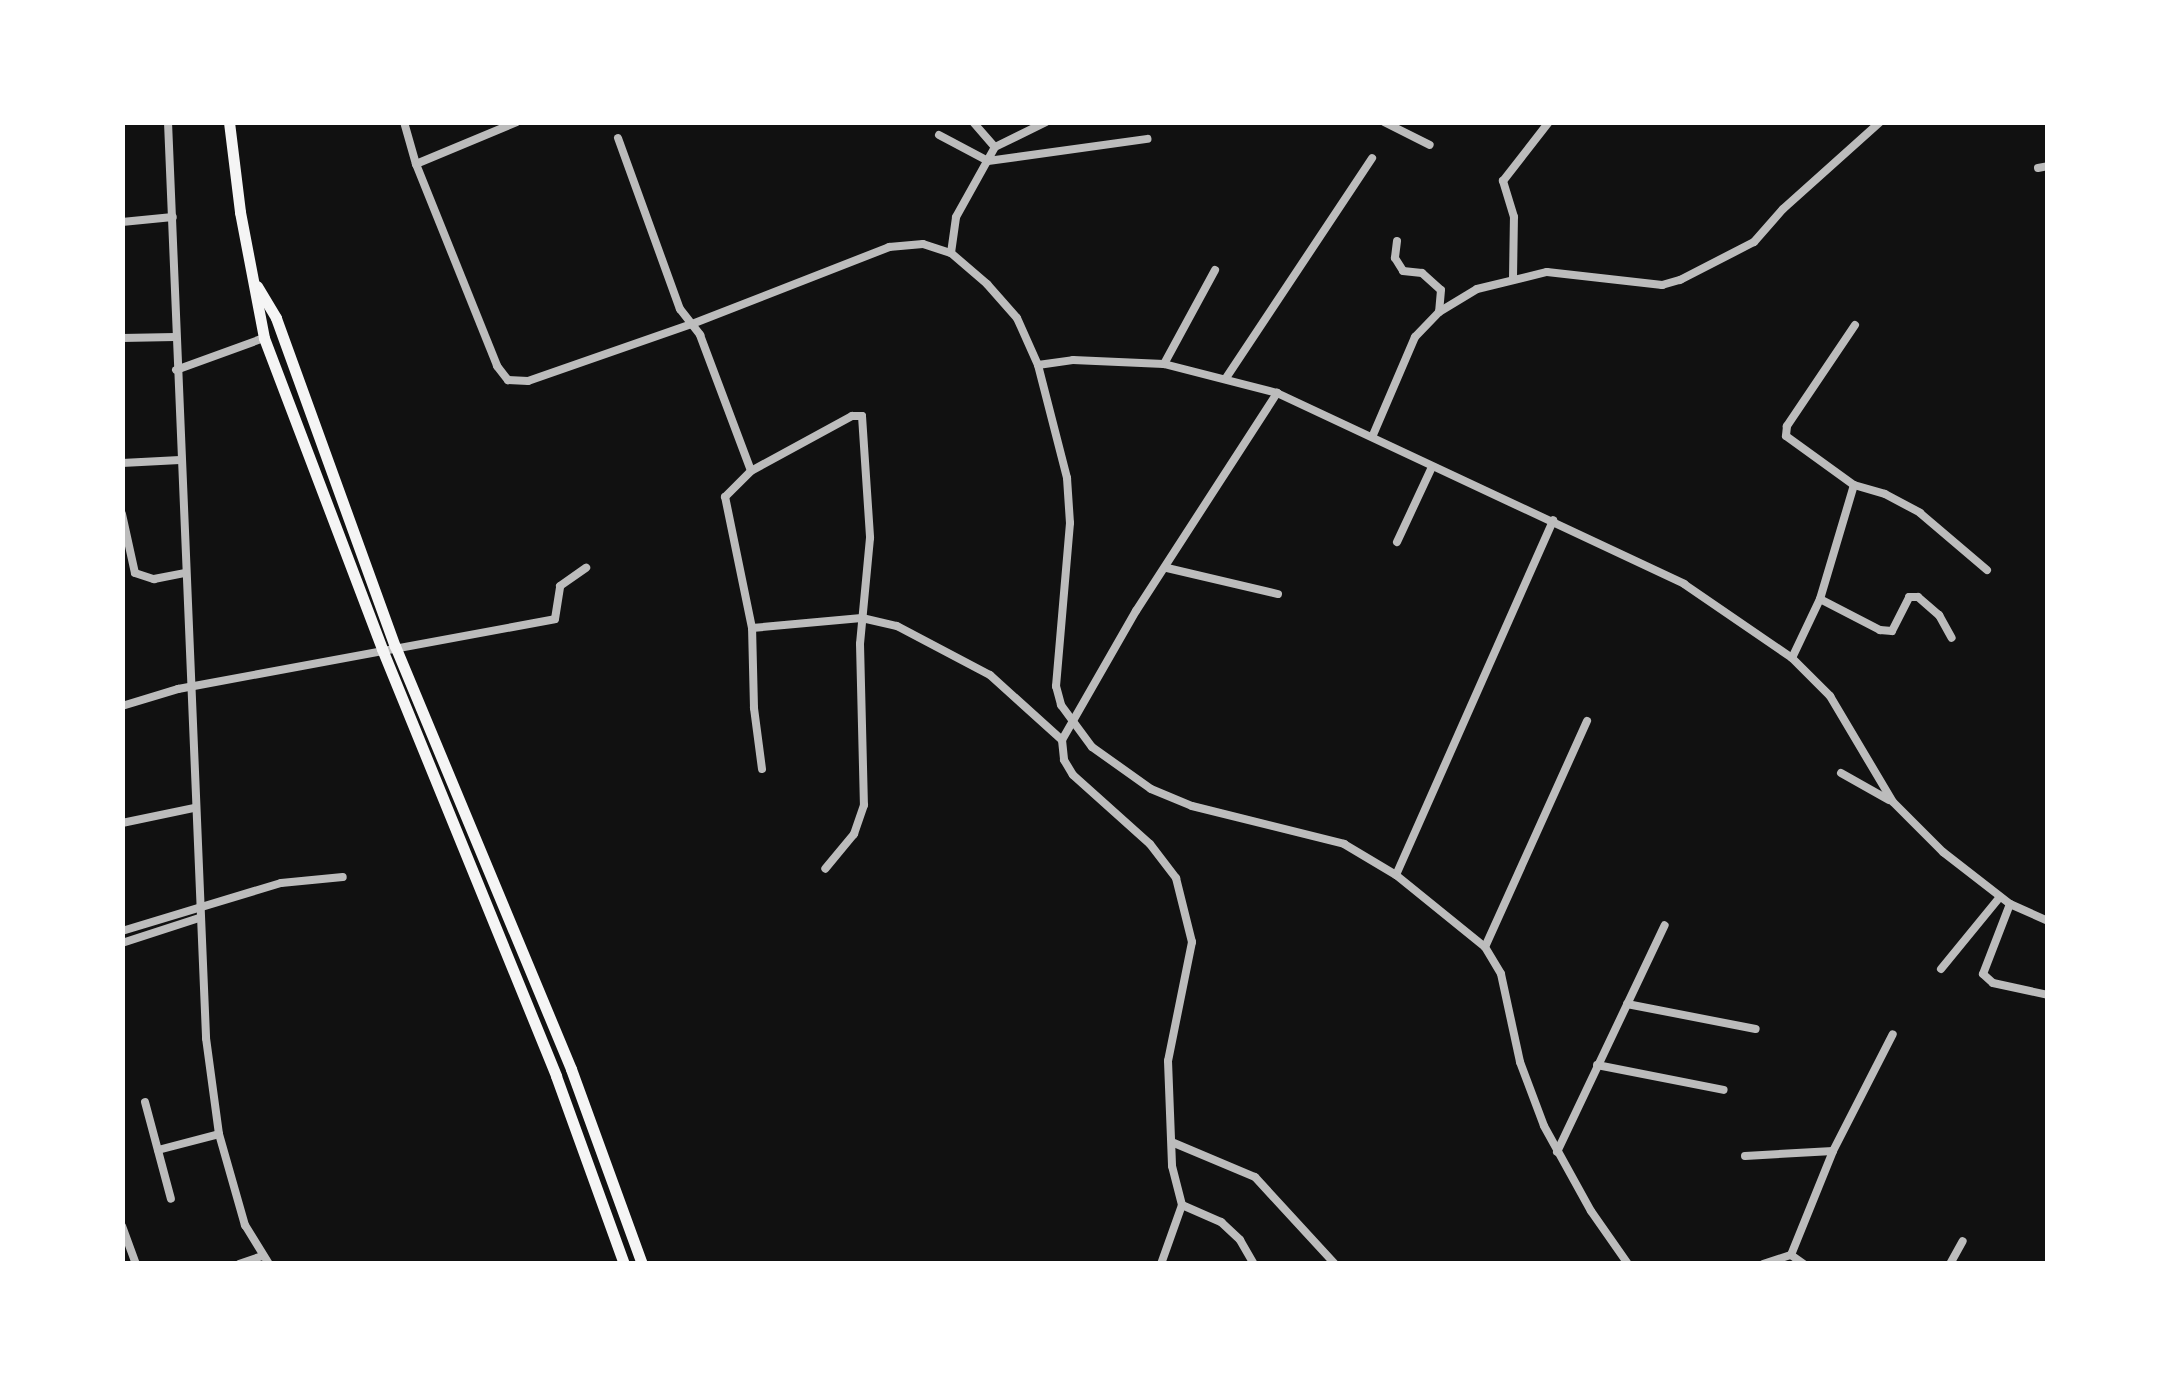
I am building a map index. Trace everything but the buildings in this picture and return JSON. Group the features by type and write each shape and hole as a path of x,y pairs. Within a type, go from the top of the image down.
{"main road":[{"path":"230,122 240,212 264,338 315,474 571,1069 642,1264"},
{"path":"255,282 276,318 334,467 389,648 556,1076 624,1264"},
{"path":"315,474 334,467"},
{"path":"556,1076 571,1069"}],"street":[{"path":"168,122 206,1038 219,1134 245,1225 266,1260 239,1264"},
{"path":"404,122 416,164 498,366 508,380 528,381 692,324 889,247 923,244 951,254 1017,318 1038,365 1067,478 1070,522 1056,686 1061,705 1115,767 1151,789 1192,806 1344,844 1396,875 1485,947 1502,974 1520,1062 1557,1152 1628,1264"},
{"path":"416,164 518,122"},
{"path":"973,122 995,147"},
{"path":"951,254 956,218 995,147 1046,122"},
{"path":"1384,122 1430,145"},
{"path":"1513,278 1514,217 1504,180 1550,122"},
{"path":"1373,435 1416,338 1439,312 1477,289 1513,278 1571,271 1662,285 1680,280 1754,242 1783,209 1880,122"},
{"path":"939,136 988,161 1147,139"},
{"path":"618,138 680,309 692,324 752,470"},
{"path":"1226,378 1372,158"},
{"path":"122,222 173,217"},
{"path":"1397,242 1395,258 1403,271 1422,274 1441,290 1439,312"},
{"path":"1164,364 1215,270"},
{"path":"1855,325 1787,426 1786,436 1854,485 1885,494 1920,512 1987,570"},
{"path":"122,338 175,337"},
{"path":"176,370 264,338"},
{"path":"1038,365 1073,360 1164,364 1277,393 1684,584 1792,658 1830,696 1893,802 1943,852 2010,904 2048,920"},
{"path":"1161,1264 1182,1205 1172,1166 1168,1061 1189,971 1192,942 1187,913 1176,878 1150,844 1073,775 1064,760 1062,740 1136,611 1168,568 1277,393"},
{"path":"762,769 754,708 752,628 725,497 752,470 852,416 862,416 870,538 862,618 864,804 854,834 825,869"},
{"path":"122,463 180,460"},
{"path":"1397,542 1432,466"},
{"path":"1792,658 1820,600 1854,485"},
{"path":"122,514 134,573 154,579 185,573"},
{"path":"1396,875 1552,520"},
{"path":"122,706 389,648 555,619 560,586 586,568"},
{"path":"1168,568 1278,594"},
{"path":"1820,600 1880,630 1892,632 1909,597 1918,597 1938,615 1952,638"},
{"path":"752,628 862,618 896,626 990,675 1062,740"},
{"path":"1485,947 1588,721"},
{"path":"1841,773 1893,802"},
{"path":"122,823 194,808"},
{"path":"122,943 280,883 343,877"},
{"path":"1942,968 2000,897"},
{"path":"2010,904 1983,974 1993,983 2048,995"},
{"path":"122,932 198,913"},
{"path":"1557,1152 1665,924"},
{"path":"1627,1004 1756,1029"},
{"path":"1791,1255 1833,1151 1893,1034"},
{"path":"1597,1066 1724,1090"},
{"path":"145,1102 171,1199"},
{"path":"158,1150 219,1134"},
{"path":"1174,1143 1255,1177 1335,1264"},
{"path":"1745,1156 1833,1151"},
{"path":"1182,1205 1221,1222 1240,1240 1254,1264"},
{"path":"122,1226 136,1264"},
{"path":"1950,1264 1963,1241"},
{"path":"1763,1264 1791,1255"},
{"path":"1791,1255 1804,1264"}]}
